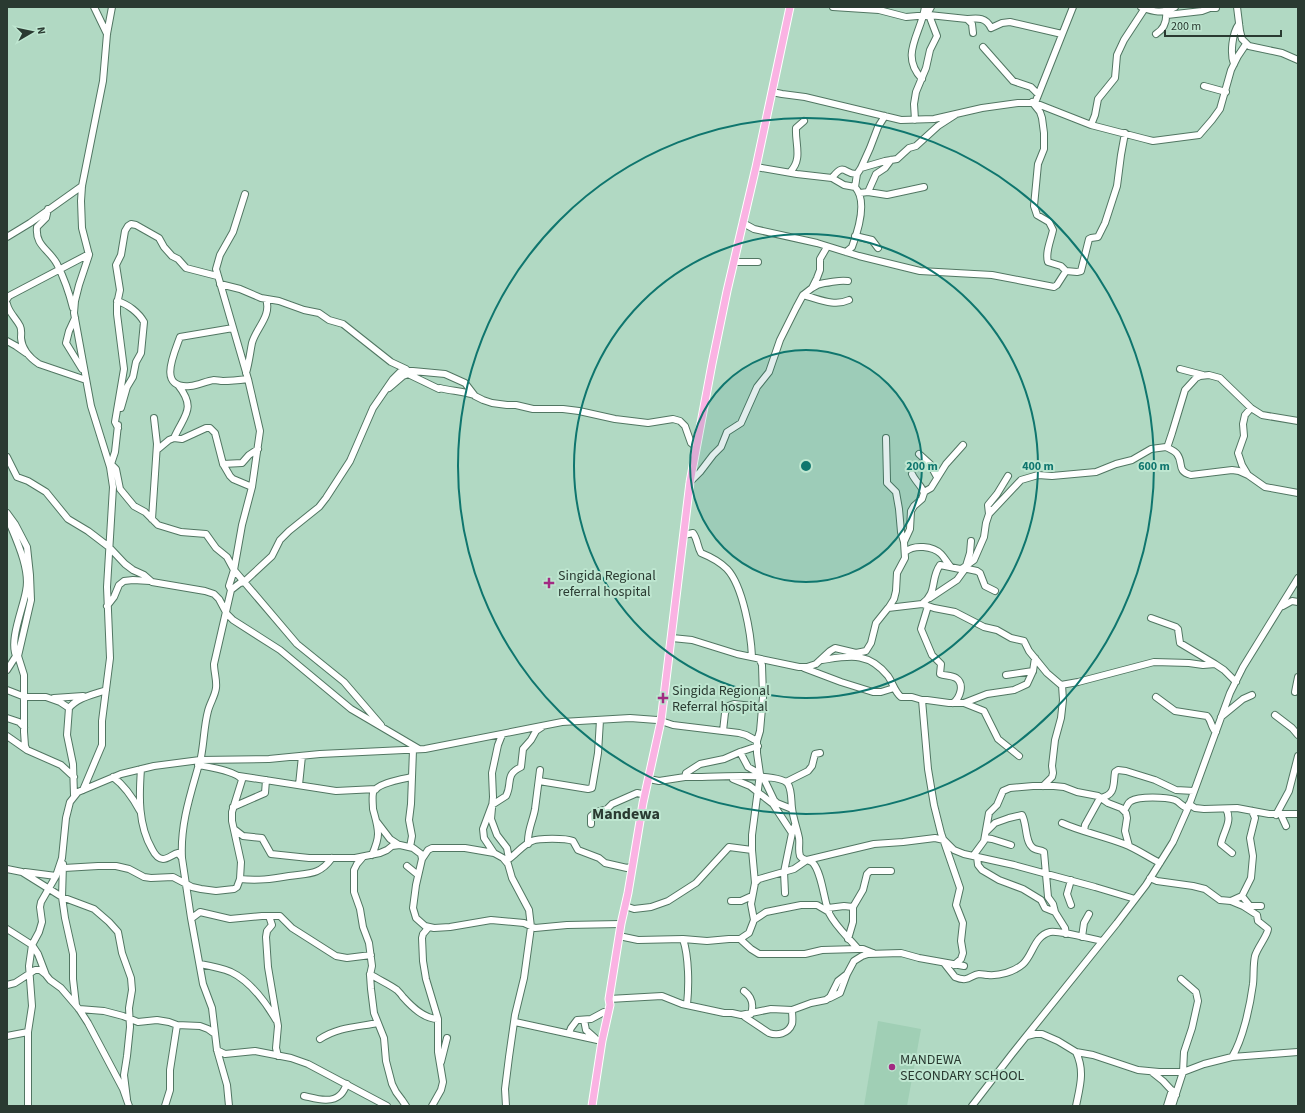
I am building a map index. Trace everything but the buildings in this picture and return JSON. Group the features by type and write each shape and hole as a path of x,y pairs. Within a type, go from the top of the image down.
{"main road":[{"path":"592,1106 599,1040 610,1005 609,999 631,868 645,792 662,719 690,482 696,447 713,357 790,7"}],"street":[{"path":"94,7 107,34"},
{"path":"85,373 66,343 75,316 75,301 79,285 89,258 82,228 82,186 103,81 107,34 112,7"},
{"path":"833,7 879,10 906,17 926,16 967,19 981,18 989,24 991,28 1005,22 1010,22 1062,34"},
{"path":"915,120 914,104 916,92 926,68 930,50 937,36 926,16 924,7"},
{"path":"922,79 913,67 911,59 913,46 930,7"},
{"path":"1034,103 1073,7"},
{"path":"1156,34 1162,29 1166,14 1175,7"},
{"path":"1237,7 1242,39 1246,44 1254,48 1282,53 1298,60"},
{"path":"1091,125 1095,115 1098,99 1115,78 1117,55 1143,8 1166,14 1202,11 1210,8 1217,9"},
{"path":"967,19 972,24 973,33"},
{"path":"1234,64 1232,60 1233,43 1235,31 1239,24"},
{"path":"772,92 805,97 901,120 934,119 982,108 1008,104 1034,103 1091,125 1153,141 1199,135 1216,115 1226,92 1234,64 1246,44"},
{"path":"983,47 1013,81 1030,86 1038,94"},
{"path":"1204,86 1226,92"},
{"path":"1034,103 1042,118 1044,133 1044,149 1038,164 1034,206 1038,215 1049,222 1053,230 1049,240 1048,262 1061,266 1066,271 1081,271 1089,240 1092,237 1099,237 1106,223 1117,186 1120,155 1125,134"},
{"path":"861,168 885,161 896,160 910,148 916,146 938,126 956,114"},
{"path":"855,187 857,174 861,168 878,127 885,116"},
{"path":"790,172 794,168 798,159 796,128 804,121"},
{"path":"868,192 876,175 886,168 891,160"},
{"path":"756,167 832,178 844,185 855,187 860,193 862,200 861,210 852,247 846,252"},
{"path":"832,178 840,170 846,170 853,174 857,174"},
{"path":"7,237 30,223 82,186"},
{"path":"860,193 868,192 887,195 924,187"},
{"path":"229,1106 228,1085 217,1050 212,1008 203,984 182,858 182,837 183,822 199,762 208,710 216,688 214,664 227,612 230,590 229,586 234,570 242,525 252,487 260,438 260,424 216,269 220,255 233,232 245,194"},
{"path":"48,209 46,218 37,226 38,238 46,251 55,260 69,292 92,406 111,465 113,487 107,606 110,658 102,721 102,747 83,790"},
{"path":"743,223 754,229 788,236 895,266 920,271 992,274 1050,287 1057,285 1066,271"},
{"path":"118,428 115,422 124,369 122,344 118,331 117,301 120,290 116,264 121,255 128,226 131,224 136,225 159,238 165,249 172,256 178,259 186,268 217,276"},
{"path":"855,236 872,240 878,248"},
{"path":"812,288 820,270 820,259 827,247"},
{"path":"7,299 9,296 89,254"},
{"path":"734,262 758,262"},
{"path":"690,482 700,472 712,455 721,447 727,432 741,423 757,387 769,372 780,340 803,295 821,283 838,280 848,281"},
{"path":"220,284 266,299 279,301 304,310 318,312 329,320 343,324 391,362 439,389 464,391 492,403 516,405 532,409 563,409 615,419 648,423 673,420 680,421 685,426 691,443 696,447"},
{"path":"803,295 833,303 840,303 849,300"},
{"path":"247,376 252,342 266,312 266,299"},
{"path":"111,465 115,452 124,396 133,377 136,362 141,353 144,322 139,315 129,307 117,301"},
{"path":"7,304 10,313 21,328 24,348 28,355"},
{"path":"187,396 171,378 170,373 172,358 180,337 233,328"},
{"path":"7,341 39,364 86,380"},
{"path":"1180,369 1220,378 1251,408 1262,415 1298,420"},
{"path":"230,590 244,582 272,556 280,540 289,531 320,507 350,460 373,408 393,379 402,370 408,372 449,375 465,383 475,396"},
{"path":"1166,447 1170,441 1187,387 1188,370"},
{"path":"1187,387 1196,378 1203,375"},
{"path":"178,385 194,386 214,380 226,381 247,376"},
{"path":"174,438 185,420 188,406 187,396 190,388 194,386"},
{"path":"1248,475 1242,465 1238,452 1244,436 1243,424 1246,415 1251,408"},
{"path":"152,519 157,450 154,418"},
{"path":"157,450 169,440 174,438 182,439 206,428 213,430 223,464 230,476 233,479 252,487"},
{"path":"803,667 811,666 822,660 835,648 856,653 866,651 871,643 876,622 890,607 894,599 897,573 904,561 905,552 896,492 887,482 886,438"},
{"path":"904,542 910,529 912,508 924,496 924,492 930,488 950,458 964,445"},
{"path":"930,598 957,580 965,568 975,559 984,537 989,514 1018,483 1025,478 1038,475 1052,476 1096,472 1116,464 1132,460 1151,449 1166,447 1178,455 1182,470 1188,474 1214,473 1232,470 1239,471 1248,475 1265,487 1298,493"},
{"path":"223,464 242,463 249,455 258,449"},
{"path":"919,454 930,464 937,477"},
{"path":"7,457 17,477 28,481 46,492 68,519 88,531 109,547 125,564 144,575 152,582"},
{"path":"111,465 116,470 120,489 130,503 146,512 158,525 181,532 206,534 216,548 227,557 234,570 297,644 344,682 384,729"},
{"path":"912,474 924,492"},
{"path":"989,514 988,505 1008,476"},
{"path":"7,513 15,524 26,548 30,575 31,600 17,658 7,670"},
{"path":"7,517 23,562 27,581 25,598 15,636 14,650 24,675 24,727 25,746 27,750"},
{"path":"684,535 692,533 698,540 698,548 701,553 716,560 727,569 733,578 742,598 748,619 752,657"},
{"path":"965,568 970,553 971,541"},
{"path":"905,552 910,548 915,547 937,551 941,553 951,568"},
{"path":"953,703 958,699 960,694 959,681 956,678 940,674 941,664 931,653 921,629 925,605 930,598 939,566 942,565 956,569 965,568 977,571 985,586 995,590"},
{"path":"972,1106 1135,899 1160,863 1176,837 1189,806 1221,717 1243,667 1282,607 1298,578"},
{"path":"107,606 114,597 119,585 124,581 133,580 152,582 205,591 214,594 233,620 280,650 351,710 416,750"},
{"path":"1282,607 1292,601 1298,602"},
{"path":"890,607 925,605 955,612 984,627 997,630 1011,638 1024,641 1029,651 1047,674 1062,685 1154,662 1202,665 1215,664"},
{"path":"1151,618 1176,627 1178,629 1180,643 1224,670 1236,682"},
{"path":"672,638 692,640 726,651 763,660 803,667 841,682 873,692 881,692 894,688"},
{"path":"822,660 850,656 871,660 887,675 901,697 964,703 984,711 998,739 1019,756"},
{"path":"964,703 982,695 1018,689 1027,684 1033,671 1035,658"},
{"path":"619,936 638,940 682,939 699,941 740,939 749,933 754,920 751,904 755,883 752,835 761,776 758,744 762,707 763,660"},
{"path":"1006,675 1033,671"},
{"path":"1295,692 1298,677"},
{"path":"1043,786 1054,773 1052,766 1057,727 1061,718 1063,700 1062,685"},
{"path":"7,690 25,697 49,698 60,702 69,708"},
{"path":"28,1106 28,1032 32,1006 29,966 32,945 36,939 42,922 40,907 41,902 56,876 62,858 66,818 70,802 74,795 74,777 67,735 69,708 73,703 86,696 106,690"},
{"path":"1221,717 1244,699 1252,695"},
{"path":"49,698 86,696"},
{"path":"1156,697 1175,710 1205,715 1209,718 1213,730 1216,732"},
{"path":"922,700 928,769 938,822 960,888 960,893 956,904 963,923 961,941 963,953 961,959 954,965"},
{"path":"723,730 725,713 728,706 734,704 762,707"},
{"path":"1275,715 1292,728 1298,735"},
{"path":"7,718 19,722 24,727"},
{"path":"74,795 113,777 154,766 199,762 416,750 502,735 562,722 630,718 662,719 673,725 723,730 746,735 758,744"},
{"path":"539,781 588,790 592,788 598,753 600,720"},
{"path":"494,853 482,834 486,819 492,804 506,796 510,776 514,770 521,767 523,749 536,732 543,726"},
{"path":"502,735 498,745 492,773 492,824 499,839 507,848 512,878 528,910 531,927 524,978 515,1015 506,1078 506,1106"},
{"path":"7,736 27,750 61,765 74,777"},
{"path":"685,777 686,773 697,765 724,759 758,744"},
{"path":"410,847 412,836 409,820 412,777 416,750"},
{"path":"740,752 748,768 761,776 777,803 792,809"},
{"path":"649,779 659,781 685,777 761,776 786,782 806,773 812,766 815,754 820,753"},
{"path":"299,785 302,756"},
{"path":"1278,815 1288,791 1298,756"},
{"path":"199,762 212,768 239,776 336,791 376,789 387,783 412,777"},
{"path":"141,769 139,784 141,813 146,837 154,853 158,857 164,859 178,853 182,858"},
{"path":"528,844 528,832 534,815 540,770"},
{"path":"1084,831 1085,825 1100,798 1108,796 1112,791 1115,772 1120,770 1155,780 1176,790 1194,791"},
{"path":"64,868 116,866 129,869 144,877 173,877 201,889 224,891 234,889 240,879 241,862 232,821 233,807 242,785 242,780 239,776"},
{"path":"730,776 745,783 773,804 792,833"},
{"path":"113,777 129,793 141,813"},
{"path":"233,807 265,792 266,780"},
{"path":"786,782 790,792 795,825 799,838 799,855 801,858 812,862 814,865 821,882 828,910 848,939 858,949"},
{"path":"975,856 982,845 989,813 997,805 1005,790 1019,787 1064,787 1100,798 1124,810 1127,818 1125,836 1129,846"},
{"path":"372,855 378,838 373,808 373,793 376,789"},
{"path":"591,824 591,816 594,813 605,810 612,804 636,793 642,794 645,792"},
{"path":"772,796 773,804"},
{"path":"1124,810 1130,801 1147,798 1173,800 1184,807 1189,806 1204,809 1237,808 1278,815 1298,814"},
{"path":"1226,809 1229,814 1229,820 1220,844 1232,853"},
{"path":"1231,901 1242,896 1251,878 1252,856 1250,838 1255,818 1252,811"},
{"path":"985,835 995,823 1022,815 1025,821 1030,846 1044,852 1048,897 1065,928 1066,934"},
{"path":"1278,815 1286,826"},
{"path":"376,821 390,839 399,845"},
{"path":"1062,824 1129,846 1160,863"},
{"path":"785,893 784,872 795,825"},
{"path":"234,829 243,836 262,838 271,854 292,857 354,858 372,855 387,850 392,846 399,845 410,847 421,854 422,860"},
{"path":"985,835 1011,845"},
{"path":"755,883 759,879 794,869 807,860 874,844 936,838 944,840 959,852 1071,880 1135,899"},
{"path":"508,860 532,841 571,840 574,842 578,850 599,858 603,862 619,867 631,868"},
{"path":"625,906 634,909 662,904 696,884 729,847 752,850"},
{"path":"508,860 494,853 465,848 432,848 428,850 422,860 414,902 420,922 429,927 450,927 491,920 520,923 535,928 567,925 621,924"},
{"path":"364,856 354,870 354,892 360,909 363,926 369,940 372,966 370,974 371,989 374,1012 384,1038 386,1060 392,1084 406,1106"},
{"path":"975,856 978,865 984,872 999,880 1023,889 1040,900 1044,908 1055,912"},
{"path":"62,858 64,868 62,897 73,954 73,979 77,1007"},
{"path":"240,879 265,880 311,874 327,866 332,858"},
{"path":"407,866 418,875"},
{"path":"7,869 56,876"},
{"path":"22,872 62,897 94,909 118,932 122,953 131,978 132,990 129,1008 130,1027 124,1076 129,1106"},
{"path":"848,939 853,922 854,907 863,890 868,872 891,872"},
{"path":"1150,878 1157,881 1205,889 1220,900 1231,901 1256,914 1258,921 1269,930 1256,954 1250,1002 1240,1041 1232,1058"},
{"path":"1071,880 1067,894 1071,905"},
{"path":"731,901 740,901 752,896"},
{"path":"1242,896 1250,906 1261,906"},
{"path":"754,920 766,912 801,905 814,904 828,910 844,906 854,907"},
{"path":"192,918 200,912 230,919 281,916 292,928 336,956 347,958 371,955"},
{"path":"1082,936 1084,923 1089,914"},
{"path":"268,916 272,925 267,931 266,937 268,968 278,1026 276,1048 278,1056"},
{"path":"429,927 423,934 422,938 423,961 436,1021 442,1082 442,1087 432,1106"},
{"path":"7,929 32,945 38,954 46,975"},
{"path":"944,963 955,977 960,979 968,979 977,974 993,975 1004,973 1022,965 1027,960 1032,948 1043,936 1054,932 1082,936 1102,941"},
{"path":"36,939 38,954"},
{"path":"682,939 686,950 688,987 687,1005"},
{"path":"740,939 759,954 805,954 822,950 858,949 863,949 875,954"},
{"path":"609,999 662,996 687,1005 741,1015 771,1009 792,1010 828,999 832,996 838,981 847,974 854,961 858,958 875,954 901,953 964,966"},
{"path":"200,964 232,972 242,979 258,993 267,1004 278,1026"},
{"path":"7,985 15,984 35,970 40,970 61,988 88,1023 127,1099"},
{"path":"370,974 380,981 395,988 423,1015 436,1021"},
{"path":"1167,1106 1183,1072 1184,1052 1192,1028 1198,1001 1196,992 1181,979"},
{"path":"744,991 752,1000 753,1008 751,1014"},
{"path":"77,1007 104,1011 123,1016 136,1022 157,1020 177,1025 200,1026 208,1029 214,1034"},
{"path":"745,1018 769,1033 781,1034 789,1029 791,1025 792,1010"},
{"path":"569,1033 577,1020 591,1019 604,1012 607,1012"},
{"path":"584,1020 586,1030 599,1040"},
{"path":"130,1027 136,1022"},
{"path":"515,1022 599,1040"},
{"path":"320,1039 331,1032 341,1029 378,1023"},
{"path":"165,1106 170,1090 170,1070 177,1025"},
{"path":"7,1036 28,1032"},
{"path":"1026,1037 1035,1034 1042,1034 1058,1041 1076,1052 1093,1055 1128,1067 1165,1073 1183,1072 1204,1064 1232,1058 1298,1052"},
{"path":"441,1067 447,1038"},
{"path":"217,1050 225,1054 252,1051 308,1064 388,1106"},
{"path":"1076,1052 1081,1064 1082,1075 1076,1106"},
{"path":"1150,1071 1163,1081 1174,1093"},
{"path":"304,1096 321,1099 334,1098 341,1095 347,1084"},
{"path":"1172,1106 1174,1093"}],"shaded area":[{"name":"MANDEWA SECONDARY SCHOOL","path":"878,1021 921,1029 907,1106 864,1106"}],"place":[{"name":"Singida Regional referral hospital","path":"549,583"},
{"name":"Singida Regional Referral hospital","path":"663,698"},
{"name":"MANDEWA SECONDARY SCHOOL","path":"892,1067"}],"district":[{"name":"Mandewa","path":"626,813"}]}
